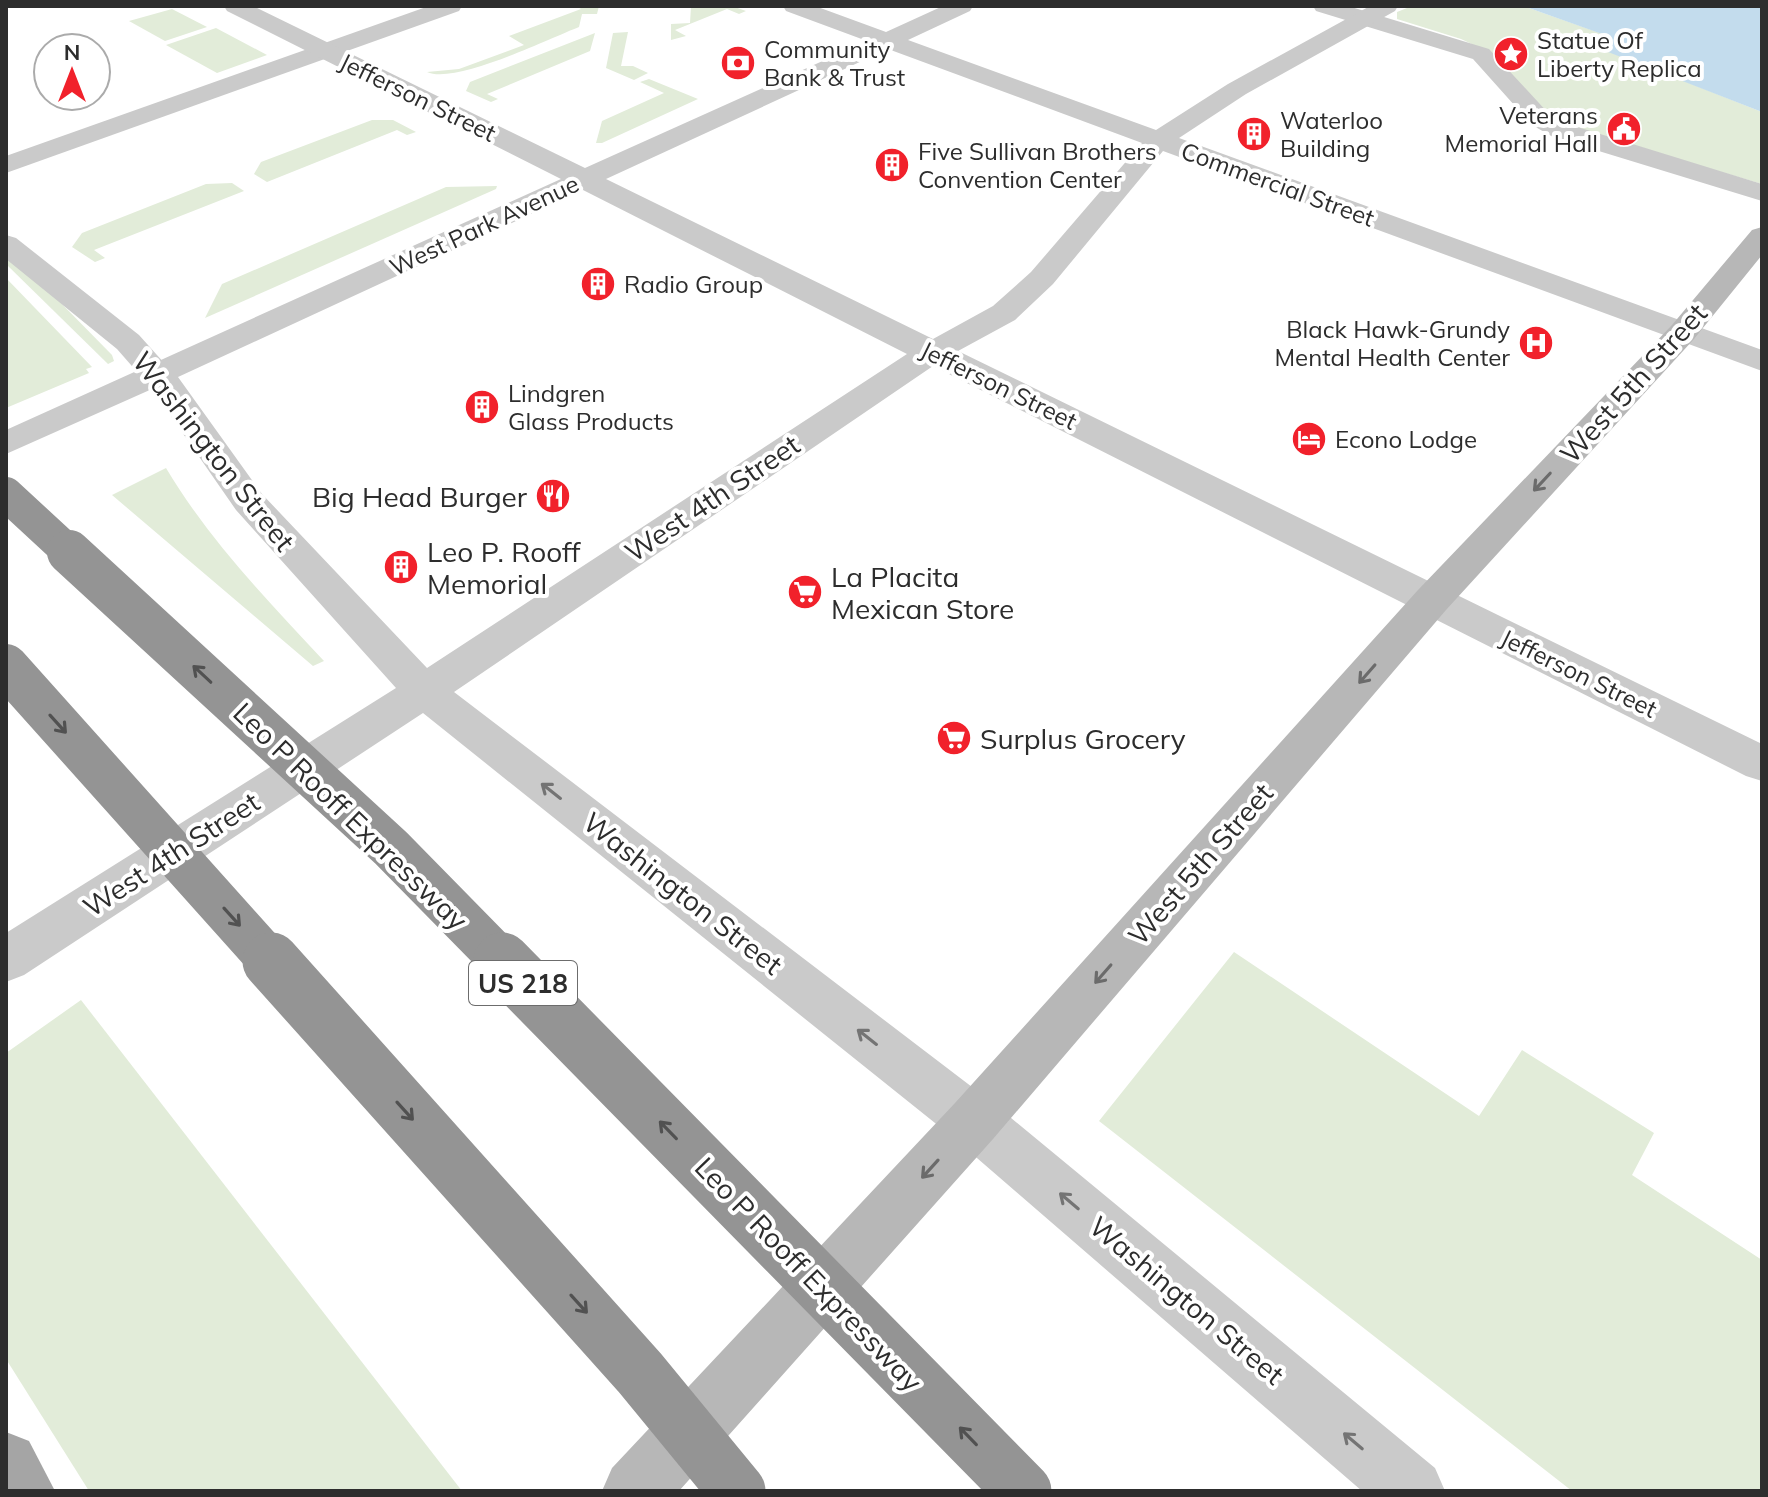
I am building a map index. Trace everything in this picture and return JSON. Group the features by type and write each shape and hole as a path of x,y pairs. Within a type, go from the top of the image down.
{"highway":[{"name":"Leo P Rooff Expressway","path":"6,494 391,848 1023,1491"},
{"path":"6,666 630,1361 737,1491"}],"main road":[{"name":"West 5th Street","path":"635,1491 974,1121 1432,600 1683,332 1762,236"},
{"path":"6,1464 22,1491"}],"street":[{"name":"Jefferson Street","path":"235,6 1762,764"},
{"path":"6,165 451,6"},
{"name":"Commercial Street","path":"794,6 1762,361"},
{"name":"West Park Avenue","path":"6,443 962,6"},
{"path":"1324,6 1376,12 1481,54 1541,120 1562,131 1762,193"},
{"name":"West 4th Street","path":"6,960 424,691 932,352 1004,313 1042,278 1158,140 1237,89 1376,12"},
{"name":"Washington Street","path":"6,244 128,342 178,398 249,502 424,691 974,1121 1412,1491"}],"green space":[{"path":"576,6 599,6 597,14 582,14 579,27 502,59 458,72 427,72 459,69 524,45 509,36 581,9"},
{"path":"691,6 732,6 746,11 739,14 727,9 675,30 686,36 671,40 671,24 690,23"},
{"path":"1412,6 1523,6 1603,34 1586,42 1762,112 1762,184 1573,128 1548,115 1493,54 1461,39 1397,19 1397,12"},
{"path":"172,9 207,27 165,41 129,21"},
{"path":"216,28 267,55 217,73 166,45"},
{"path":"628,32 621,66 633,66 648,73 634,80 606,68 613,33"},
{"path":"595,33 590,51 487,94 498,99 491,102 466,91 470,82"},
{"path":"649,79 698,99 596,143 602,121 664,93 640,82"},
{"path":"372,120 393,120 416,132 407,135 397,130 267,182 254,174 261,162"},
{"path":"232,183 244,191 94,250 105,258 95,262 72,247 82,233 206,184"},
{"path":"497,186 205,318 222,284 446,187"},
{"path":"6,258 54,296 112,355 114,361 108,364 6,264"},
{"path":"6,278 92,367 86,369 89,373 6,408"},
{"path":"166,468 220,544 324,661 313,666 112,495"},
{"path":"1234,952 1479,1116 1522,1050 1654,1133 1632,1175 1762,1260 1762,1491 1572,1491 1099,1121"},
{"path":"81,1000 462,1491 89,1491 6,1359 6,1053"}],"water":[{"path":"1523,6 1762,6 1762,112 1585,43 1602,34"}],"place":[{"name":"Statue Of Liberty Replica","path":"1511,54"},
{"name":"Community Bank & Trust","path":"738,63"},
{"name":"Veterans Memorial Hall","path":"1624,129"},
{"name":"Waterloo Building","path":"1254,134"},
{"name":"Five Sullivan Brothers Convention Center","path":"892,165"},
{"name":"Radio Group","path":"598,284"},
{"name":"Black Hawk-Grundy Mental Health Center","path":"1536,343"},
{"name":"Lindgren Glass Products","path":"482,407"},
{"name":"Econo Lodge","path":"1309,439"},
{"name":"Big Head Burger","path":"553,496"},
{"name":"Leo P. Rooff Memorial","path":"401,567"},
{"name":"La Placita Mexican Store","path":"805,592"},
{"name":"Surplus Grocery","path":"954,738"}]}
